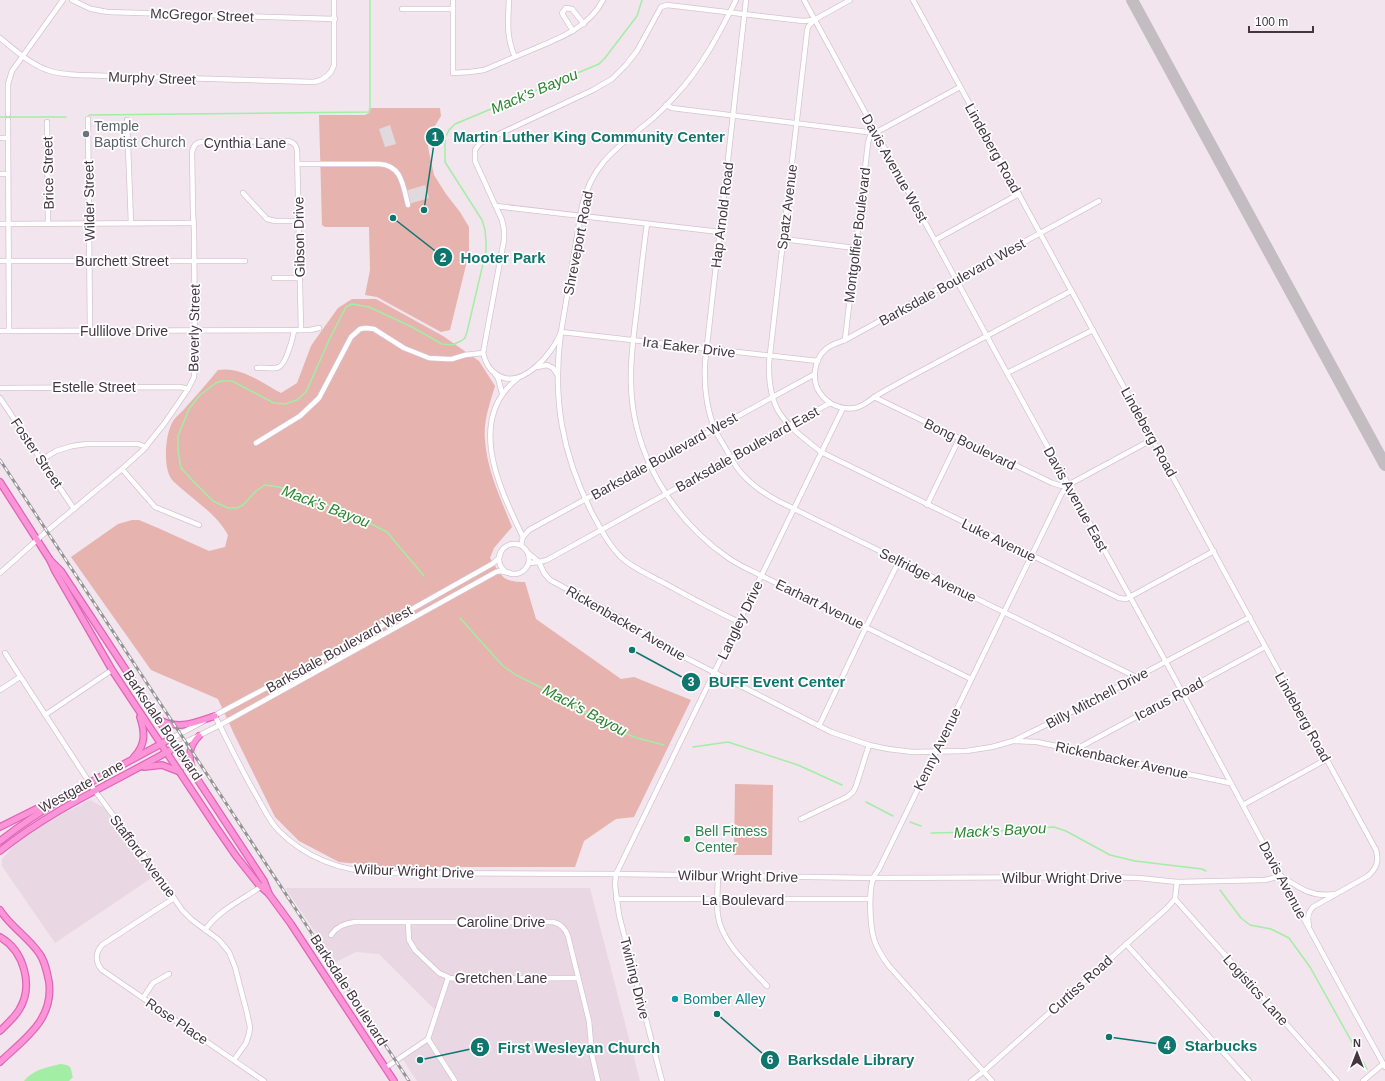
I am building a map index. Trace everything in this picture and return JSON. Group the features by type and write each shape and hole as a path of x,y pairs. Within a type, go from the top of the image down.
{"main road":[{"name":"Barksdale Boulevard","path":"0,482 50,560 112,670 236,856 263,885"},
{"name":"Barksdale Boulevard","path":"50,560 61,571 225,821 263,885 298,935 394,1081"},
{"path":"112,670 122,664"},
{"path":"131,760 139,752 144,738 143,726 138,709"},
{"path":"156,717 168,724 183,725 215,716"},
{"path":"192,772 189,754 193,742 199,736"},
{"name":"Westgate Lane","path":"0,841 28,820 65,796 170,739"},
{"name":"Westgate Lane","path":"0,851 45,819 176,747"},
{"path":"139,768 162,765 180,773"},
{"path":"0,827 49,802 65,796"},
{"path":"216,827 225,821"},
{"path":"0,856 13,841"},
{"path":"0,910 9,922 39,953 46,969 50,994 45,1012 38,1024 0,1062"},
{"path":"0,937 10,945 21,959 26,979 20,1009 0,1030"}],"street":[{"path":"8,114 8,80 14,67 63,0"},
{"name":"McGregor Street","path":"72,0 91,9 108,12 335,19"},
{"path":"334,0 335,19"},
{"path":"453,0 453,73 484,70 573,31 584,24 597,10 603,0"},
{"path":"509,0 508,35 515,57"},
{"name":"Shreveport Road","path":"523,538 505,498 494,465 490,434 491,418 496,405 502,393 519,377 534,368 548,356 561,332 584,196 594,175 607,157 626,139 647,123 683,86 703,60 724,25 736,0"},
{"name":"Hap Arnold Road","path":"731,458 714,429 705,389 704,377 746,0"},
{"name":"Davis Avenue West","path":"804,0 875,133 988,336"},
{"path":"502,393 498,378 486,363 483,353 504,240 504,226 475,161 475,153 480,143 593,90 612,79 637,51 661,7 667,4 803,21 814,20 850,0"},
{"name":"Lindeberg Road","path":"913,0 1374,847 1378,859 1376,866 1368,876 1335,894"},
{"path":"402,9 453,9"},
{"path":"573,31 562,13 564,9 572,9 584,24"},
{"name":"Murphy Street","path":"0,38 34,63 50,71 67,74 314,82 322,80 329,75 334,65 335,19"},
{"name":"Spatz Avenue","path":"789,425 776,408 772,397 768,374 769,356 807,32 808,27 814,20"},
{"path":"666,105 672,108 875,133 960,87"},
{"name":"Wilder Street","path":"88,119 90,331"},
{"path":"8,120 9,331"},
{"path":"127,120 131,223"},
{"name":"Brice Street","path":"47,122 48,224"},
{"name":"Montgolfier Boulevard","path":"845,340 868,143 870,136 875,133"},
{"path":"0,138 8,138"},
{"name":"Cynthia Lane","path":"195,145 201,142 288,141 295,144"},
{"name":"Gibson Drive","path":"295,144 297,148 298,164 301,330"},
{"name":"Beverly Street","path":"0,573 146,447 188,389 195,373 195,261 192,155 195,145"},
{"path":"298,164 389,165 399,174 408,205"},
{"path":"0,174 8,174"},
{"path":"243,193 267,219 275,222 299,221"},
{"path":"935,240 1019,194"},
{"name":"Barksdale Boulevard West","path":"523,538 529,530 815,373 818,361 826,349 836,343 845,340 1099,201"},
{"path":"496,206 720,232"},
{"path":"0,224 193,223"},
{"name":"Earhart Avenue","path":"647,224 633,340 631,383 633,408 641,442 650,464 676,509 712,546 728,558 971,679"},
{"path":"783,239 855,248"},
{"name":"Burchett Street","path":"0,261 245,261"},
{"path":"274,278 300,278"},
{"name":"Barksdale Boulevard East","path":"529,563 547,560 830,403 843,408 856,408 869,403 874,398 1072,291"},
{"name":"Fullilove Drive","path":"0,331 312,330 319,328"},
{"path":"256,443 300,416 319,398 351,337 360,329 374,329 404,348 429,358 446,360 465,355 483,353"},
{"path":"257,368 275,368 281,366 284,362 292,340 294,330"},
{"path":"1007,373 1093,330"},
{"path":"561,332 557,375 559,412 565,443 571,465 585,499 601,529 615,551 629,564 738,622"},
{"name":"Ira Eaker Drive","path":"561,332 818,361"},
{"name":"Davis Avenue East","path":"988,336 1181,692"},
{"path":"534,368 541,365 547,365 553,368 557,375"},
{"name":"Shreveport Road","path":"494,372 510,379 519,377"},
{"path":"815,373 815,381 819,392 823,398 830,403"},
{"name":"Estelle Street","path":"0,388 180,387 188,389"},
{"name":"Foster Street","path":"0,398 74,509"},
{"name":"Bong Boulevard","path":"874,398 1052,483 1062,486 1068,485"},
{"name":"Langley Drive","path":"616,874 843,408"},
{"name":"Luke Avenue","path":"789,425 821,452 1119,598 1126,599 1129,597"},
{"path":"927,505 959,438"},
{"path":"1068,485 1153,439"},
{"path":"41,460 60,450 77,445 138,444 146,447"},
{"name":"Selfridge Avenue","path":"731,458 742,474 754,486 770,497 794,510 1136,677"},
{"path":"122,469 155,506 199,525"},
{"name":"Kenny Avenue","path":"992,1081 880,954 874,939 871,925 870,900 873,878 879,869 1062,493 1068,485"},
{"path":"521,545 523,538"},
{"path":"176,747 220,725 496,572 510,573 520,572 526,568 529,563 528,553 521,545 511,544 501,552 501,565 510,573"},
{"path":"1129,597 1214,551"},
{"name":"Barksdale Boulevard West","path":"170,739 382,626 492,564 499,558 501,552"},
{"name":"Rickenbacker Avenue","path":"528,553 539,562 544,573 550,580 596,603 674,651 819,726 843,737 869,745 903,751 935,752"},
{"path":"819,726 899,561"},
{"name":"Billy Mitchell Drive","path":"935,752 978,749 1013,741 1041,728 1250,617"},
{"name":"Icarus Road","path":"1073,750 1265,647"},
{"name":"Stafford Avenue","path":"5,653 89,783 141,851 188,917 219,940 229,952 235,967 250,1027 248,1038 234,1060"},
{"path":"45,715 112,670"},
{"path":"0,690 20,677"},
{"name":"Davis Avenue","path":"1181,692 1384,1065"},
{"name":"Wilbur Wright Drive","path":"215,716 253,790 279,830 305,852 334,866 357,871 381,873 718,875 873,878 1122,877 1177,882 1265,880 1281,876"},
{"name":"Rickenbacker Avenue","path":"1013,741 1036,742 1230,783"},
{"path":"801,819 847,797 853,792 869,745"},
{"path":"1243,805 1326,759"},
{"name":"Twining Drive","path":"616,874 616,899 622,928 662,1081"},
{"path":"718,875 718,914 725,934 738,953 767,986"},
{"path":"1281,876 1313,894 1320,896 1335,894"},
{"path":"1175,899 1177,882"},
{"path":"205,930 219,914 263,885"},
{"path":"1311,930 1308,920 1308,912 1313,907 1335,894"},
{"name":"Rose Place","path":"174,898 102,945 98,951 98,965 102,970 264,1081"},
{"name":"La Boulevard","path":"616,899 870,900"},
{"name":"Curtiss Road","path":"971,1081 1175,899"},
{"name":"Logistics Lane","path":"1175,899 1337,1081"},
{"name":"Caroline Drive","path":"331,935 336,929 352,922 557,923 562,926 566,932 578,978 589,1022 592,1055 598,1081"},
{"name":"Gretchen Lane","path":"408,922 408,936 413,947 436,971 448,978 578,978"},
{"path":"1126,944 1249,1081"},
{"path":"143,998 154,984 169,974"},
{"path":"385,1068 428,1039 448,978"},
{"path":"428,1039 456,1081"},
{"path":"1363,1081 1384,1065"}],"shaded area":[{"path":"371,108 440,108 441,116 431,132 428,147 434,175 469,227 469,253 450,330 441,332 377,297 365,295 370,270 369,227 325,227 322,225 319,115 365,115 369,113"},
{"path":"390,125 396,144 385,147 379,129"},
{"path":"425,185 429,198 409,204 405,191"},
{"path":"352,299 376,299 443,336 479,361 495,386 487,413 485,426 486,451 495,485 512,527 494,548 490,558 503,577 511,581 525,582 536,619 621,679 634,677 691,700 634,817 616,819 584,841 575,867 388,867 339,862 299,841 275,817 218,699 151,670 71,557 118,524 132,520 139,520 209,551 225,547 228,535 223,527 210,513 170,477 166,462 166,444 172,423 218,370 235,370 259,380 281,393 297,383 311,346 338,308"},
{"path":"735,784 773,785 772,855 734,855"},
{"path":"90,800 103,807 140,852 156,875 55,943 2,866 2,859 16,843 45,824"},
{"path":"285,888 590,888 640,1081 417,1081 400,1055 426,1038 435,1010 379,954 356,952 336,962"},
{"path":"60,1064 69,1066 73,1077 69,1081 24,1081 31,1074"}],"waterway":[{"path":"89,115 369,112 370,0"},
{"name":"Mack's Bayou","path":"424,576 387,532 350,513 279,487 265,485 256,491 243,505 237,508 228,508 213,501 181,468 178,451 178,436 189,409 200,395 216,383 222,381 232,381 274,403 285,404 297,400 306,392 330,338 346,307 352,304 369,307 412,327 442,344 452,345 465,338 486,251 486,242 482,220 445,162 445,138 449,130 455,124 599,64 637,16 642,0"},
{"path":"0,117 66,117"},
{"name":"Mack's Bayou","path":"460,618 503,666 516,675 550,692 616,730 637,738 664,745"},
{"name":"Mack's Bayou","path":"693,747 728,742 798,765 842,785"},
{"name":"Mack's Bayou","path":"866,802 893,816"},
{"name":"Mack's Bayou","path":"910,822 921,826"},
{"name":"Mack's Bayou","path":"931,833 980,832 1054,827 1066,831 1110,855 1135,861 1202,869 1206,871"},
{"name":"Mack's Bayou","path":"1220,890 1241,918 1250,925 1271,929 1289,938 1310,967 1367,1069"}],"taxiway":[{"path":"1132,0 1385,465"}],"railway":[{"path":"0,460 409,1081"}],"place":[{"name":"Temple Baptist Church","path":"86,134"},
{"name":"Martin Luther King Community Center","path":"424,210"},
{"name":"Hooter Park","path":"393,218"},
{"name":"BUFF Event Center","path":"632,650"},
{"name":"Bell Fitness Center","path":"687,839"},
{"name":"Bomber Alley","path":"675,999"},
{"name":"Barksdale Library","path":"717,1014"},
{"name":"Starbucks","path":"1109,1037"},
{"name":"First Wesleyan Church","path":"420,1060"}]}
